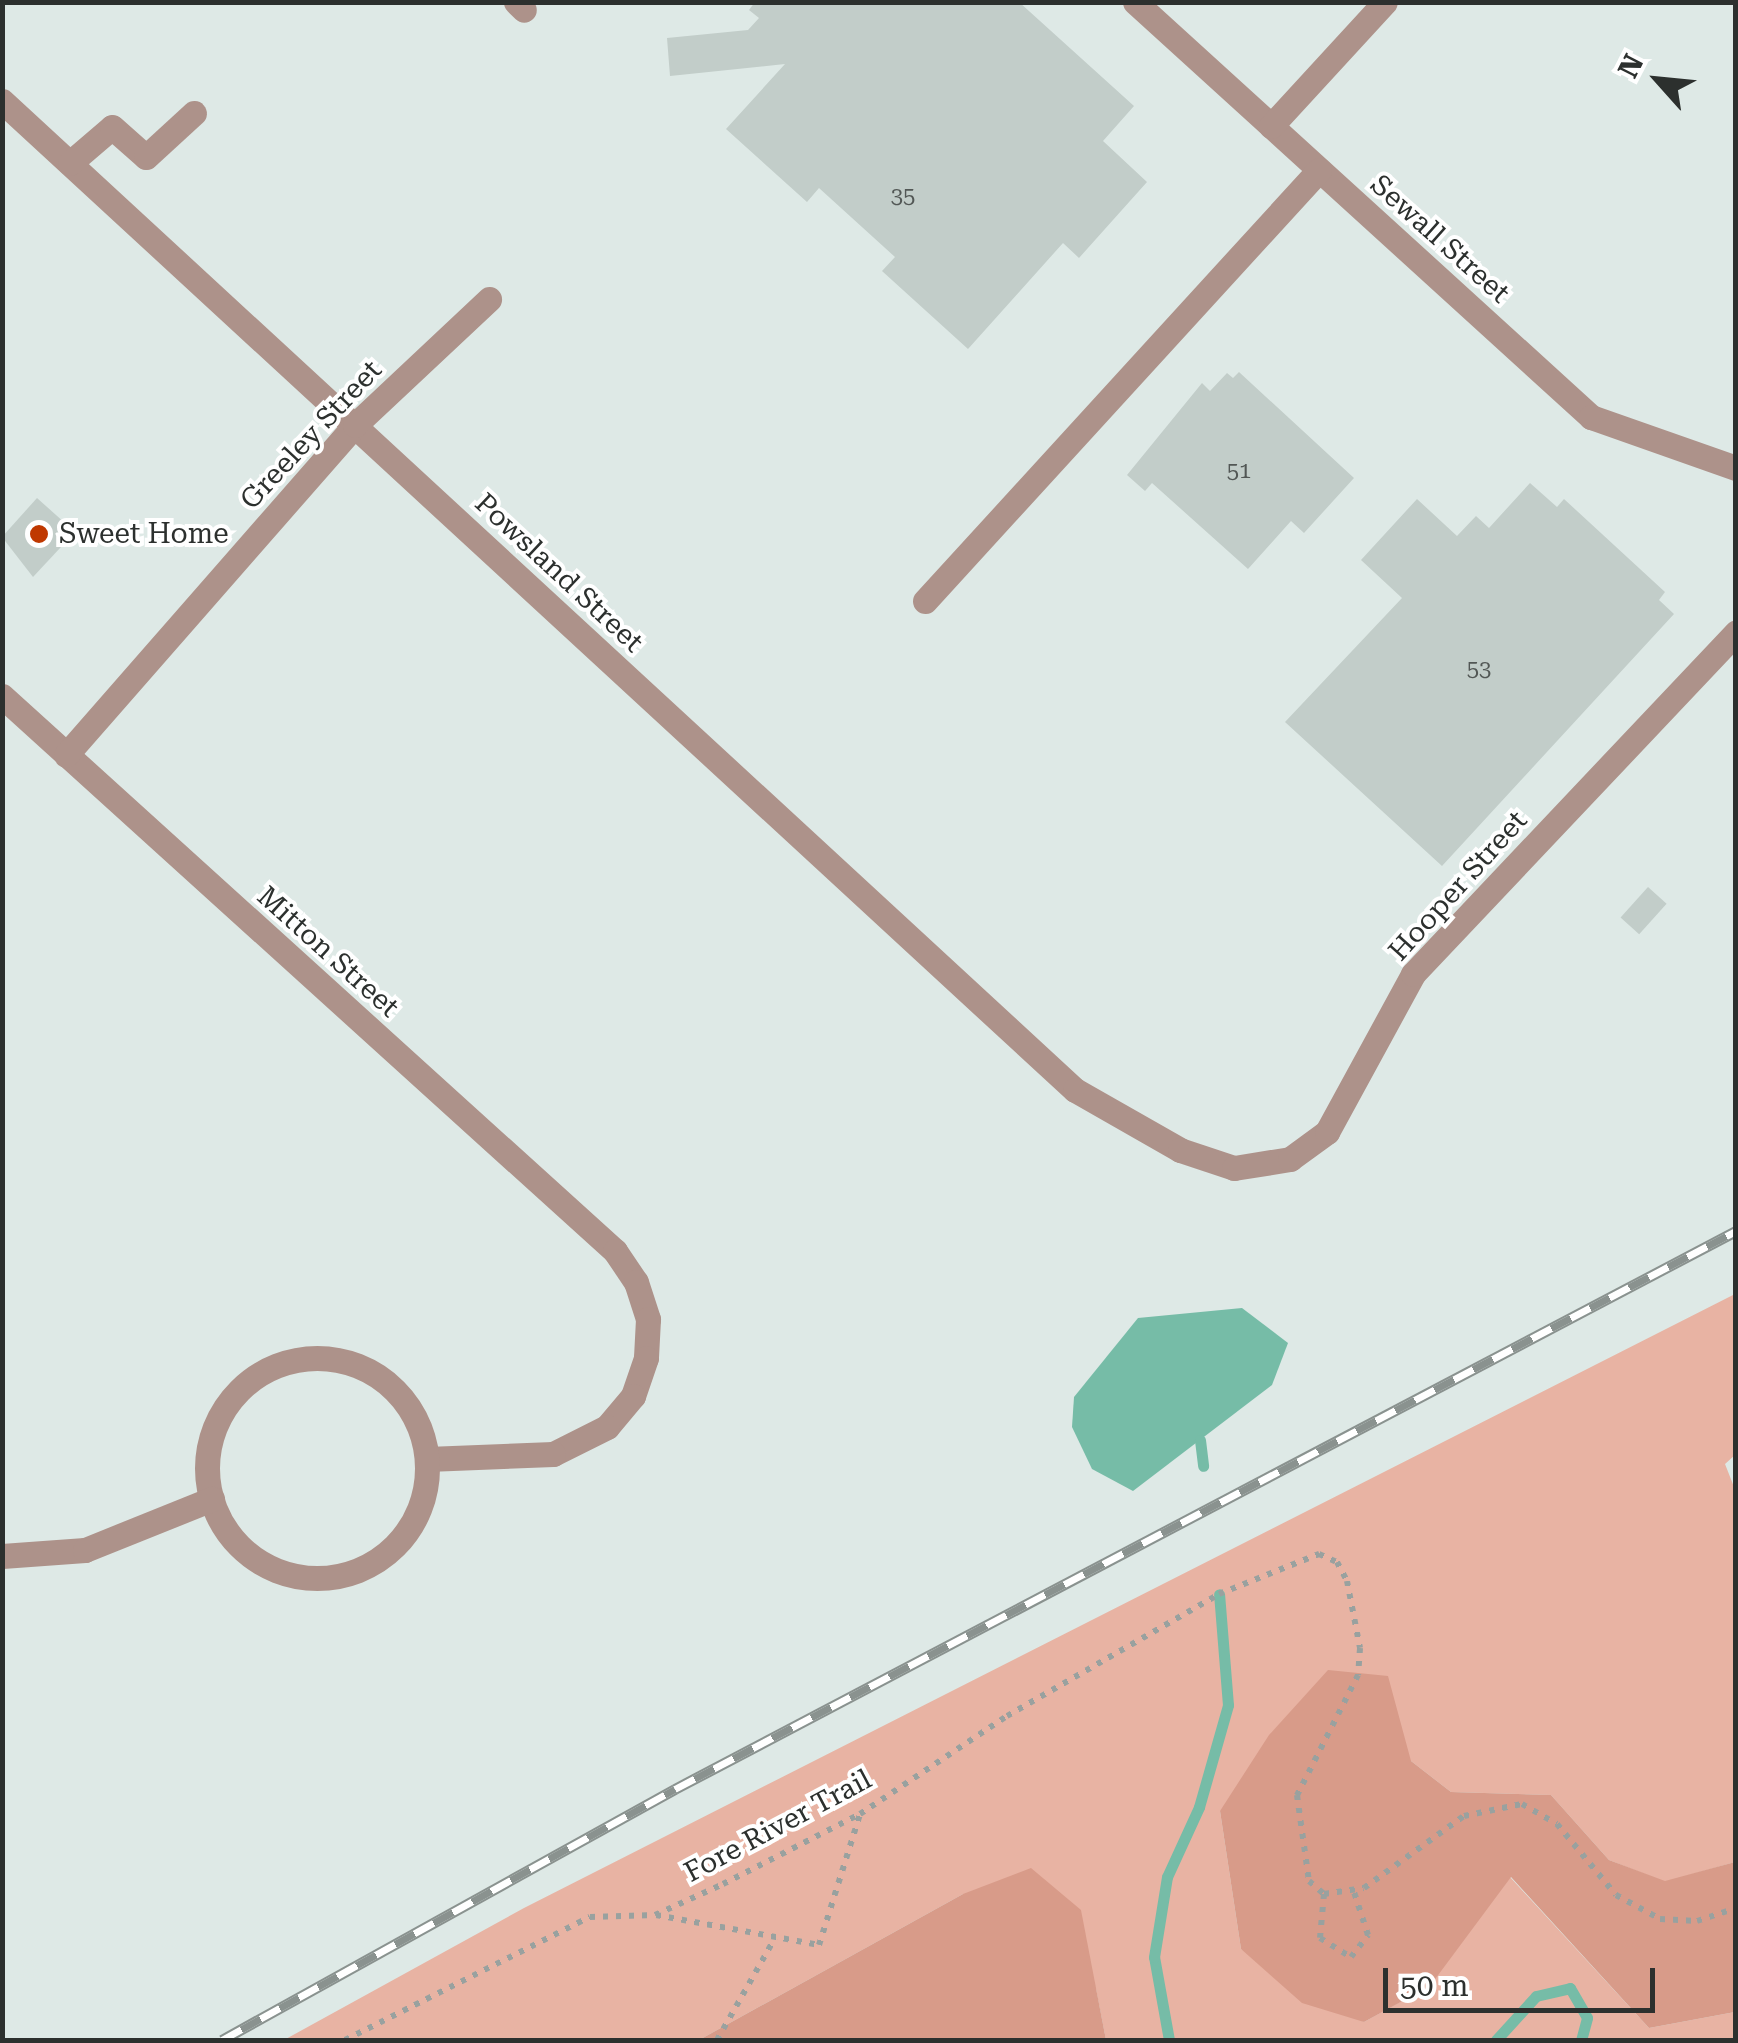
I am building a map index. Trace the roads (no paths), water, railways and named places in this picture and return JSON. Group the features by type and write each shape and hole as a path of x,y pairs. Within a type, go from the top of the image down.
{"street":[{"name":"Sewall Street","path":"1134,2 1592,417 1735,468"},
{"path":"1271,126 1385,2"},
{"name":"Powsland Street","path":"2,100 1075,1090"},
{"path":"70,164 112,127 146,157 194,113"},
{"path":"925,601 1319,170"},
{"name":"Greeley Street","path":"66,755 354,425 489,299"},
{"name":"Hooper Street","path":"1075,1090 1198,1156 1234,1168 1290,1159 1327,1132 1413,974 1736,632"},
{"name":"Mitton Street","path":"2,696 615,1250 636,1282 649,1339 641,1378 621,1412 590,1438 553,1454 427,1459"},
{"path":"334,1359 384,1381 409,1408 427,1459 418,1512 398,1542 337,1576 284,1573 252,1557 212,1499 210,1444 224,1410 248,1382 298,1360 334,1359"},
{"path":"2,1556 85,1550 212,1499"}],"waterway":[{"path":"1200,1440 1203,1466"},
{"path":"1169,2040 1154,1957 1167,1877 1199,1807 1228,1705 1219,1594"},
{"path":"1496,2040 1536,1996 1570,1988 1587,2018 1581,2040"}],"railway":[{"path":"222,2040 675,1789 1736,1231"}],"place":[{"name":"Sweet Home","path":"39,534"}]}
